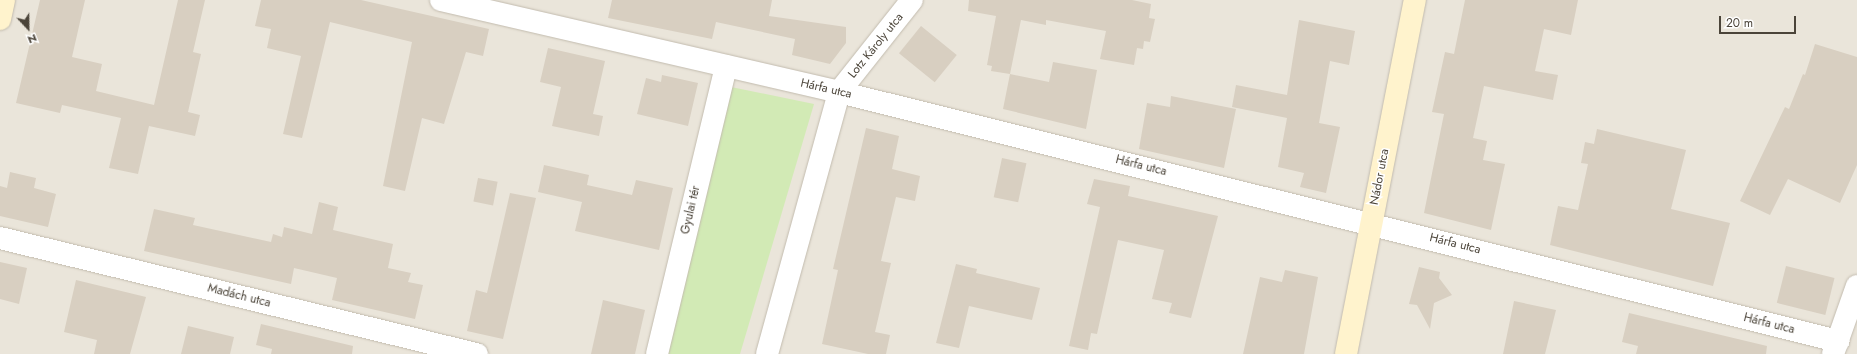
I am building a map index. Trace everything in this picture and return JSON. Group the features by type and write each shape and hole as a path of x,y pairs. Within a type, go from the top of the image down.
{"street":[{"path":"0,19 4,0"},
{"name":"Hárfa utca","path":"441,0 839,92 1371,223 1836,348"},
{"name":"Lotz Károly utca","path":"839,92 912,0"},
{"name":"Nádor utca","path":"1346,354 1415,0"},
{"name":"Gyulai tér","path":"657,354 726,66"},
{"path":"766,354 839,92"},
{"name":"Madách utca","path":"0,238 477,354"},
{"path":"1836,348 1856,293"}],"shaded area":[{"path":"0,0 1857,0 1857,354 0,354"}],"green space":[{"path":"731,87 814,104 740,354 665,354"}],"building":[{"path":"40,0 85,0 72,57 102,64 96,91 154,105 178,0 205,0 193,52 201,54 188,112 200,115 195,136 149,126 138,174 109,168 121,118 62,105 60,113 16,103"},
{"path":"261,0 361,0 489,29 483,56 466,52 444,124 422,118 405,191 383,186 412,42 330,22 302,138 283,134 301,56 267,48 271,29 255,26"},
{"path":"612,0 772,0 769,16 846,27 846,43 830,64 792,55 795,39 716,22 712,39 608,18"},
{"path":"969,0 1132,0 1151,4 1149,18 1155,19 1150,42 1144,41 1143,49 1137,48 1134,65 1100,59 1106,31 1046,20 1046,25 1021,20 1010,74 991,71 992,66 987,65 996,16 968,11"},
{"path":"1465,0 1578,0 1571,35 1544,29 1535,71 1558,75 1553,100 1484,86 1473,138 1487,141 1483,160 1505,164 1491,230 1424,213 1444,114 1432,112 1445,52 1454,54"},
{"path":"1299,20 1355,31 1349,65 1330,61 1319,123 1340,127 1326,193 1300,187 1304,173 1278,167 1287,118 1232,107 1236,85 1287,95"},
{"path":"921,26 957,55 935,82 899,53"},
{"path":"1815,44 1857,57 1857,165 1840,203 1788,179 1770,215 1740,201 1785,107 1789,109 1803,74 1805,75"},
{"path":"548,48 605,61 593,114 603,116 599,136 552,126 561,87 540,82"},
{"path":"1053,62 1097,70 1086,129 1003,109 1010,74 1049,82"},
{"path":"662,75 698,83 688,126 637,114 646,78 661,82"},
{"path":"1171,96 1236,109 1224,168 1139,149 1147,103 1170,107"},
{"path":"866,128 899,136 892,169 920,176 915,201 896,197 881,261 891,263 875,332 890,335 886,354 868,354 822,344 838,270 833,269"},
{"path":"1597,129 1686,150 1671,209 1730,223 1713,286 1550,245 1558,206 1578,210 1588,164 1581,163 1585,142 1594,144"},
{"path":"1002,158 1026,163 1018,202 994,197"},
{"path":"544,165 589,175 587,185 632,195 636,180 673,188 659,250 575,231 582,202 538,192"},
{"path":"10,172 36,178 34,188 56,194 48,227 0,216 0,186 7,188"},
{"path":"478,178 498,182 493,205 473,202"},
{"path":"1094,179 1130,186 1128,196 1218,216 1191,318 1169,313 1172,303 1152,299 1164,250 1118,240 1097,334 1091,333 1088,350 1069,346 1100,207 1087,204"},
{"path":"510,193 536,198 503,339 467,331 476,290 487,293"},
{"path":"319,202 338,207 333,230 393,244 388,268 411,273 408,282 423,285 415,319 332,300 337,278 294,268 291,284 144,251 154,209 195,218 193,225 271,242 273,234 282,237 284,227 312,234"},
{"path":"0,262 27,268 19,304 0,299"},
{"path":"956,264 977,269 976,273 1040,288 1032,320 969,306 959,348 936,343"},
{"path":"1786,266 1835,278 1825,315 1777,303"},
{"path":"1419,267 1440,272 1439,278 1452,295 1434,303 1430,329 1417,305 1409,304"},
{"path":"1285,270 1318,277 1304,354 1243,354 1260,277 1282,282"},
{"path":"76,280 146,297 130,354 94,354 97,340 64,332"},
{"path":"603,300 645,310 635,354 591,354"},
{"path":"1514,301 1556,310 1545,354 1503,354"},
{"path":"1629,313 1767,346 1766,354 1636,354 1638,346 1622,342"},
{"path":"261,324 353,346 352,354 271,354 272,349 256,345"},
{"path":"188,326 234,337 230,354 181,354"}]}
